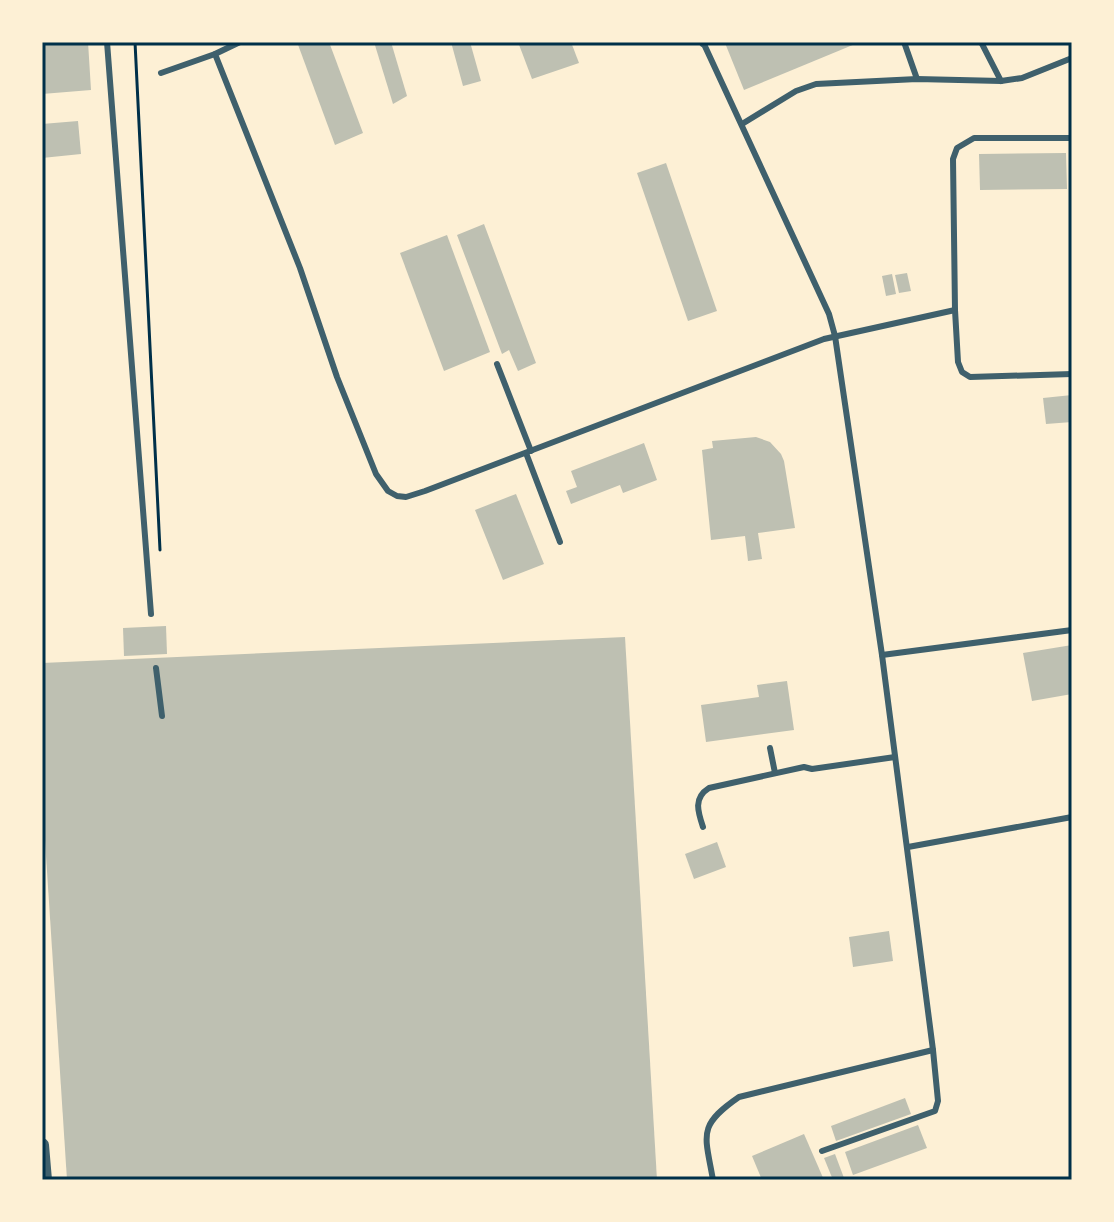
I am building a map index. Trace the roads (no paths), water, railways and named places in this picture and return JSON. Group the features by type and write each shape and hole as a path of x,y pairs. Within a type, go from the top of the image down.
{"street":[{"path":"42,1145 45,1180"}],"lane":[{"path":"107,42 151,614"},
{"path":"161,73 240,42"},
{"path":"704,42 829,314 835,336 882,655 933,1050 938,1101 935,1111 822,1151"},
{"path":"904,42 917,79"},
{"path":"981,42 1001,81"},
{"path":"215,54 300,268 337,377 376,474 393,495 406,497 835,336 955,310"},
{"path":"742,124 796,91 816,84 917,79 1001,81 1027,77 1072,58"},
{"path":"1072,138 978,137 966,141 955,150 953,159 955,310 958,362 962,372 970,377 1072,374"},
{"path":"497,364 560,542"},
{"path":"882,655 1072,630"},
{"path":"156,668 162,716"},
{"path":"770,748 775,773"},
{"path":"703,827 698,802 706,790 804,767 812,769 895,757"},
{"path":"908,847 1072,817"},
{"path":"713,1180 707,1129 715,1115 739,1097 933,1050"}]}
